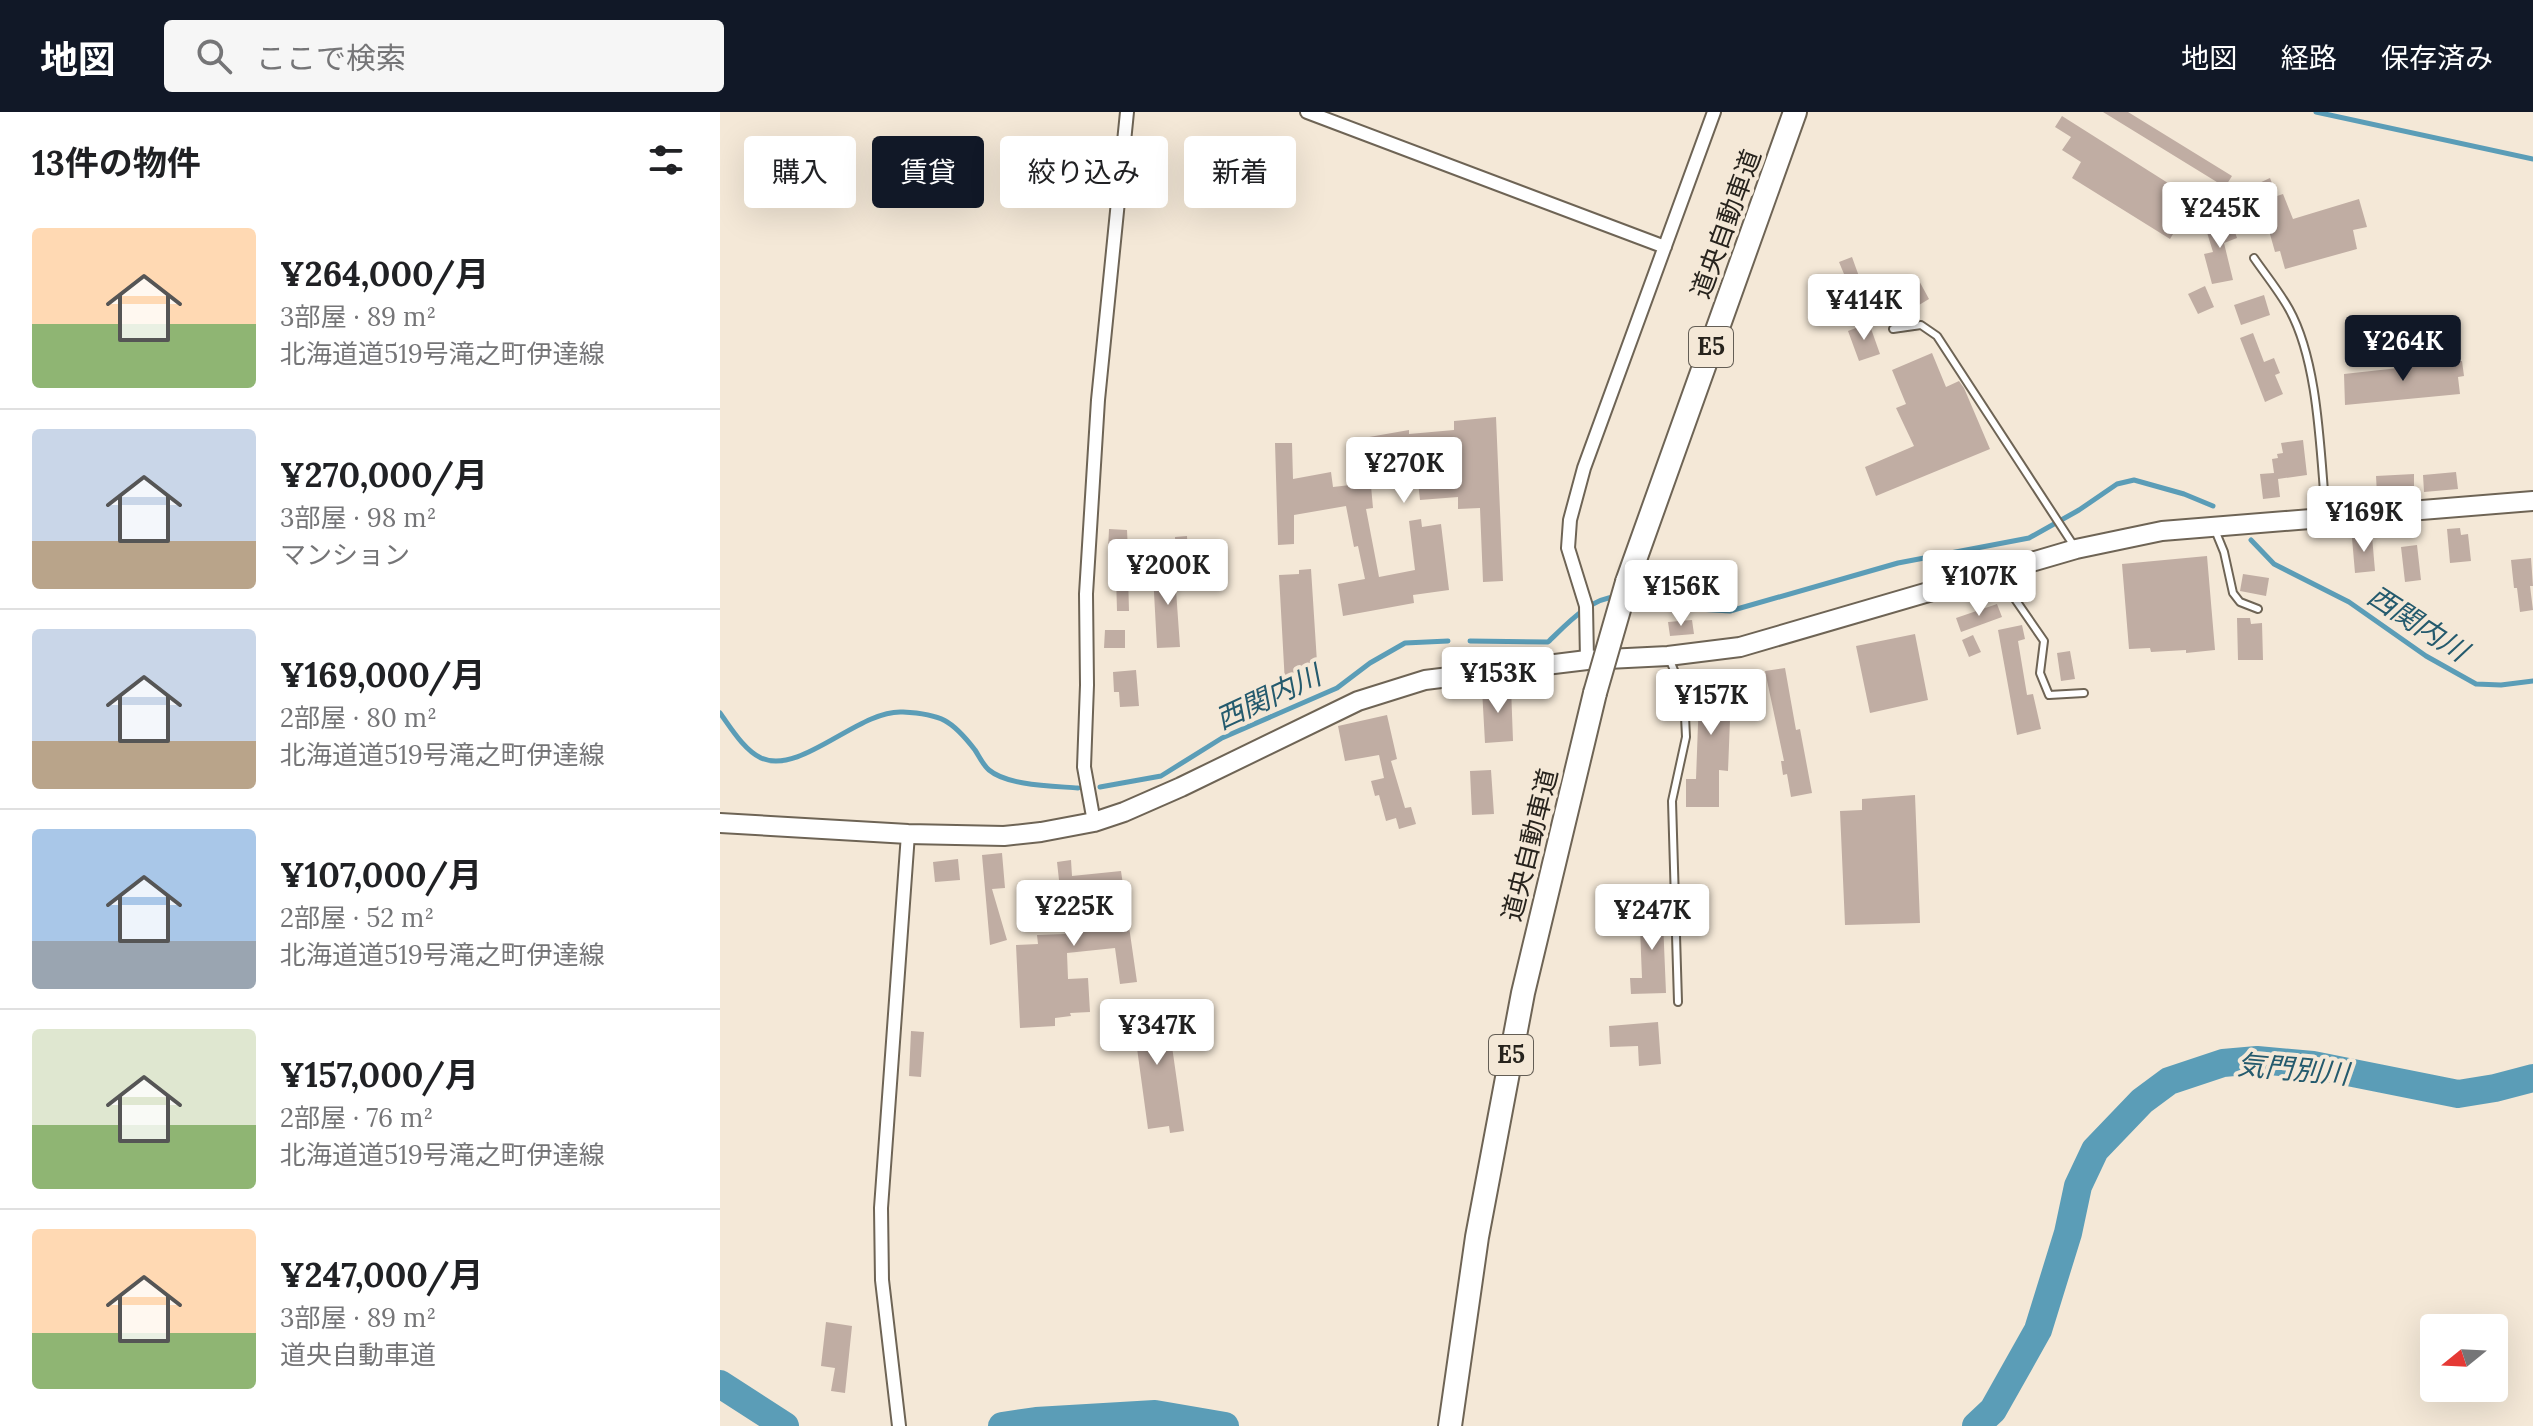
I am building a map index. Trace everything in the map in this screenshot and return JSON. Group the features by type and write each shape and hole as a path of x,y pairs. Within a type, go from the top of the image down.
{"highway":[{"name":"道央自動車道","path":"1450,1424 1477,1237 1523,993 1595,693 1627,582 1795,112"}],"main road":[{"path":"720,823 908,834 1004,836 1041,832 1094,822 1181,787 1358,701 1425,680 1587,660 1668,656 1740,647 2076,549 2162,531 2533,501"}],"street":[{"path":"1094,822 1084,767 1086,594 1098,400 1127,112"},
{"path":"1307,112 1665,247"},
{"path":"1587,660 1586,606 1568,548 1570,520 1584,468 1714,112"},
{"path":"898,1421 882,1280 881,1208 908,834"}],"lane":[{"path":"2254,258 2290,310 2305,350 2316,408 2326,518"},
{"path":"1893,329 1921,325 1937,336 2076,549"},
{"path":"2214,527 2224,552 2233,593 2240,602 2258,609"},
{"path":"1997,573 2044,641 2040,673 2049,695 2084,693"},
{"path":"1668,656 1684,695 1686,723 1686,737 1672,801 1678,1002"}],"building":[{"path":"2103,112 2128,112 2232,176 2225,187"},
{"path":"2062,116 2198,202 2183,226 2179,224 2170,239 2072,178 2081,162 2062,150 2071,137 2055,127"},
{"path":"2270,178 2277,196 2283,194 2293,219 2359,199 2367,227 2353,230 2357,249 2285,269 2280,251 2275,252 2268,227 2273,225 2255,185"},
{"path":"2230,217 2237,238 2224,243 2233,280 2212,284 2204,254 2213,252 2205,226"},
{"path":"1852,257 1861,282 1849,286 1839,262"},
{"path":"1917,277 1929,299 1914,308 1902,285"},
{"path":"2205,286 2214,307 2198,314 2188,294"},
{"path":"2264,295 2270,315 2241,325 2234,305"},
{"path":"1869,323 1880,354 1859,361 1848,331"},
{"path":"2253,333 2264,362 2274,358 2280,373 2275,375 2283,394 2265,402 2240,338"},
{"path":"1932,353 1946,387 1959,381 1964,388 1990,449 1876,496 1865,467 1914,446 1896,408 1906,404 1892,370"},
{"path":"2462,361 2464,376 2458,377 2460,394 2345,405 2344,374"},
{"path":"1496,417 1503,581 1483,582 1480,508 1458,509 1458,497 1420,500 1418,482 1371,486 1373,508 1366,509 1379,577 1415,570 1409,521 1421,519 1422,527 1441,524 1449,590 1413,595 1414,603 1343,616 1338,584 1365,579 1358,546 1354,547 1346,506 1294,515 1294,544 1278,545 1275,443 1292,443 1293,479 1331,472 1333,487 1359,484 1352,440 1409,430 1409,434 1454,430 1454,421"},
{"path":"2303,440 2307,475 2278,479 2280,497 2263,499 2260,474 2274,473 2272,459 2283,453 2281,443"},
{"path":"2456,472 2458,489 2424,492 2423,475"},
{"path":"2414,474 2414,486 2396,487 2396,493 2377,494 2376,476"},
{"path":"2460,528 2461,535 2468,534 2471,561 2450,563 2447,529"},
{"path":"1109,529 1127,530 1128,551 1108,550"},
{"path":"1187,536 1188,556 1176,555 1175,537"},
{"path":"2372,536 2375,571 2355,573 2352,538"},
{"path":"2417,545 2421,580 2405,582 2401,547"},
{"path":"2207,556 2215,650 2186,653 2186,650 2151,652 2150,648 2129,649 2122,564"},
{"path":"2531,558 2533,610 2520,612 2511,560"},
{"path":"1311,569 1318,678 1285,684 1279,575 1299,574 1299,570"},
{"path":"1189,573 1190,589 1176,590 1180,647 1157,648 1153,574"},
{"path":"1128,574 1129,611 1117,611 1116,575"},
{"path":"2243,574 2269,578 2266,596 2240,591"},
{"path":"1997,604 2002,617 1961,632 1956,618"},
{"path":"2237,618 2250,618 2251,624 2262,623 2263,660 2238,660"},
{"path":"1692,620 1694,634 1670,636 1668,622"},
{"path":"2022,625 2025,639 2018,641 2027,695 2033,694 2041,729 2017,735 1998,630"},
{"path":"1105,630 1125,630 1125,648 1104,648"},
{"path":"1915,634 1928,700 1870,713 1856,646"},
{"path":"1973,635 1981,652 1969,657 1962,640"},
{"path":"2070,651 2075,679 2061,681 2057,653"},
{"path":"1785,668 1812,793 1791,797 1787,774 1783,775 1781,761 1784,761 1765,671"},
{"path":"1729,669 1728,771 1719,770 1719,807 1686,807 1686,779 1696,779 1699,697 1695,697 1693,671"},
{"path":"1136,670 1139,706 1120,707 1119,692 1114,692 1113,672"},
{"path":"1511,687 1513,741 1485,743 1482,689"},
{"path":"1387,715 1397,759 1391,761 1405,808 1411,807 1416,824 1399,829 1396,818 1386,821 1379,795 1375,796 1371,781 1384,778 1379,755 1345,761 1338,726"},
{"path":"1491,770 1494,814 1472,815 1470,771"},
{"path":"1915,795 1920,923 1845,925 1840,811 1862,810 1862,799"},
{"path":"1002,853 1005,888 992,889 1007,940 990,945 982,855"},
{"path":"958,859 960,880 935,882 933,862"},
{"path":"1071,860 1072,876 1121,871 1137,982 1120,984 1115,948 1067,953 1068,979 1088,978 1090,1012 1055,1018 1055,1026 1020,1028 1016,945 1038,944 1037,935 1065,934 1057,862"},
{"path":"1662,897 1666,993 1631,994 1630,978 1642,978 1640,928 1647,928 1644,898"},
{"path":"1146,1002 1147,1007 1166,1004 1184,1131 1170,1133 1169,1126 1148,1129 1131,1004"},
{"path":"1658,1022 1661,1064 1639,1066 1638,1046 1610,1047 1609,1026"},
{"path":"911,1031 924,1032 921,1077 909,1076"},
{"path":"826,1322 852,1326 845,1393 831,1391 835,1368 821,1366"}],"waterway":[{"path":"2316,112 2533,159"},
{"name":"西関内川","path":"1631,597 1657,597 1698,609 1730,611 1898,563 2029,538 2117,484 2134,480 2213,506"},
{"name":"西関内川","path":"2251,540 2274,564 2349,602 2426,656 2476,684 2533,681"},
{"name":"西関内川","path":"1470,641 1548,642 1588,607 1617,597"},
{"name":"西関内川","path":"1100,787 1161,776 1222,738 1337,688 1370,663 1405,643 1448,641"},
{"name":"西関内川","path":"720,713 749,750 761,758 777,761 812,751 868,720 886,714 903,712 927,715 952,725 987,768 997,775 1032,784 1078,788"},
{"name":"気門別川","path":"1976,1426 1993,1410 2038,1330 2068,1233 2078,1186 2095,1150 2142,1101 2169,1081 2223,1063 2257,1060 2313,1065 2458,1094 2533,1078"},
{"name":"気門別川","path":"720,1384 785,1426"},
{"name":"気門別川","path":"1002,1426 1155,1414 1225,1426"}]}
